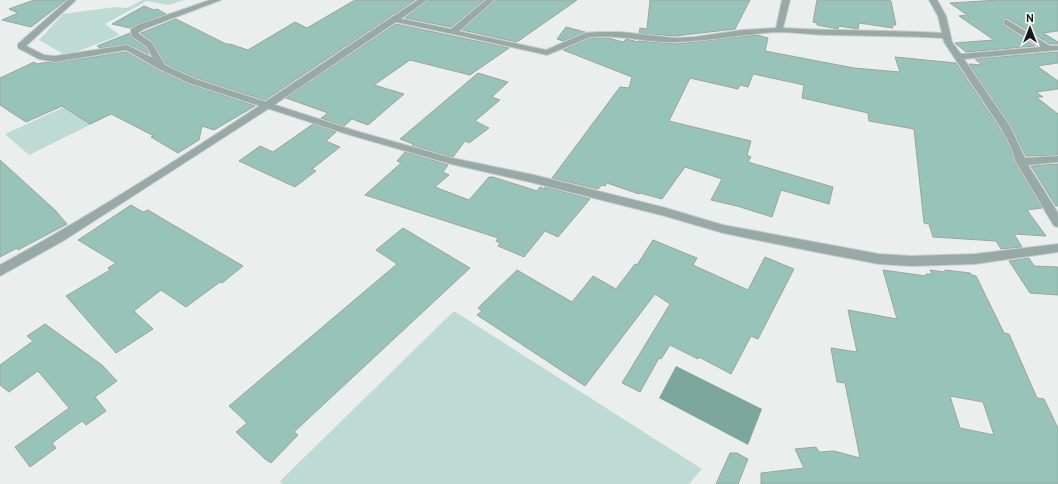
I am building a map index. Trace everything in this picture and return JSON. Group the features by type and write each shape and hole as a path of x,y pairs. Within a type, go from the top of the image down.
{"street":[{"path":"72,0 21,46 42,57 55,60 127,47 162,67 192,81 353,133 451,161 542,181 666,212 723,229 816,248 879,259 912,261 975,259 1058,248"},
{"path":"162,67 149,45 134,34 134,31 141,27 217,0"},
{"path":"0,271 72,230 268,105 423,0"},
{"path":"453,32 490,0"},
{"path":"779,30 786,0"},
{"path":"933,0 942,16 946,36 1006,128 1015,145 1021,162 1058,223"},
{"path":"395,19 547,53 588,35 621,34 675,40 694,39 742,32 779,30 830,33 901,33 946,36"},
{"path":"1007,22 1049,49"},
{"path":"959,57 1058,48"},
{"path":"1021,162 1058,159"}],"shaded area":[{"path":"142,0 185,0 168,5 147,1 105,24 120,35 79,51 63,54 39,40 63,14 115,7 127,8"},
{"path":"86,97 110,115 29,155 5,134"},
{"path":"454,311 702,469 689,484 282,484 280,481"},
{"path":"676,366 762,409 748,445 659,398"}],"building":[{"path":"34,0 66,0 31,27 2,20 18,13 9,9"},
{"path":"355,0 415,0 265,100 196,78 166,64 153,42 141,33 176,19 226,44 248,50 295,22 307,28"},
{"path":"428,0 484,0 451,27 405,18"},
{"path":"495,0 577,0 517,42 462,30"},
{"path":"650,0 750,0 735,29 675,36 639,33 640,28 647,29"},
{"path":"817,0 891,1 896,25 892,25 893,28 859,23 858,29 839,26 838,29 817,25 817,23 813,22"},
{"path":"999,0 1058,0 1058,31 1043,33 1058,42 1058,44 1050,44 1007,18 1003,19 1003,25 1035,46 966,52 955,43 994,40 959,16 967,15 950,3"},
{"path":"144,6 154,10 157,9 166,14 130,28 112,24"},
{"path":"396,24 509,48 470,75 410,60 374,85 404,94 368,125 352,119 344,126 321,118 328,113 286,98"},
{"path":"566,27 585,32 563,41 557,39"},
{"path":"130,33 130,37 145,47 149,54 128,44 100,48 97,46"},
{"path":"757,35 768,38 765,51 854,68 900,72 895,57 956,63 1000,129 1009,146 1015,163 1042,208 1027,210 1046,236 1014,234 1022,247 1001,249 996,241 933,237 929,224 924,223 914,129 869,121 868,113 802,98 804,85 753,74 748,87 740,85 738,89 690,78 669,121 751,141 747,155 751,157 748,162 833,187 829,204 781,190 772,217 737,206 711,200 722,179 685,167 662,199 639,194 607,183 605,186 602,185 598,189 552,178 620,87 629,88 632,77 563,50 590,38 608,38 623,42 626,39 638,42 677,44"},
{"path":"126,52 158,70 188,84 255,106 214,130 202,126 199,140 178,153 151,137 154,136 111,114 90,124 62,106 26,122 0,105 0,78 34,62 37,64 48,62 55,63"},
{"path":"1058,52 1058,63 1037,66 1058,81 1058,89 1036,92 1043,97 1036,97 1058,114 1058,155 1026,156 1012,127 969,64 982,65 975,59"},
{"path":"478,73 508,82 492,97 500,100 475,121 489,128 469,143 465,141 453,157 412,145 413,144 400,139"},
{"path":"313,124 336,132 326,141 340,147 312,169 316,171 295,187 239,161 260,146 273,152"},
{"path":"405,152 448,165 443,172 449,175 435,187 469,200 489,177 537,191 540,187 545,189 545,187 590,199 558,237 545,231 524,257 498,246 500,243 496,241 498,238 365,195 401,163 397,161"},
{"path":"0,160 55,210 67,224 18,250 17,248 0,257"},
{"path":"1058,164 1058,206 1056,206 1031,166"},
{"path":"131,205 143,212 148,210 243,266 222,283 220,282 186,307 161,290 134,311 153,329 116,353 66,296 110,270 108,268 116,263 78,240"},
{"path":"403,228 470,268 294,432 298,435 271,463 236,432 247,423 229,406 397,264 376,250"},
{"path":"653,240 697,258 693,265 748,290 765,257 794,269 758,339 751,336 731,374 699,357 698,359 670,345 661,359 659,358 640,392 622,383 670,304 655,294 585,386 477,315 482,311 478,308 517,270 572,302 593,276 616,289 635,264 637,265"},
{"path":"1029,258 1034,266 1058,267 1058,295 1030,293 1009,261"},
{"path":"883,270 926,276 926,274 932,274 930,270 945,272 945,270 970,273 976,276 1004,333 1009,334 1037,398 1044,399 1058,428 1058,484 761,484 761,473 804,468 795,449 816,447 819,452 834,451 860,458 845,383 837,382 831,348 857,352 848,310 897,319","holes":["950,396 983,402 994,435 960,428"]},
{"path":"45,324 102,365 117,381 95,397 106,411 86,425 82,421 52,443 56,448 30,467 15,447 69,408 38,371 9,392 0,385 0,365 33,341 27,336"},
{"path":"730,453 737,453 748,459 738,484 716,484"}]}
